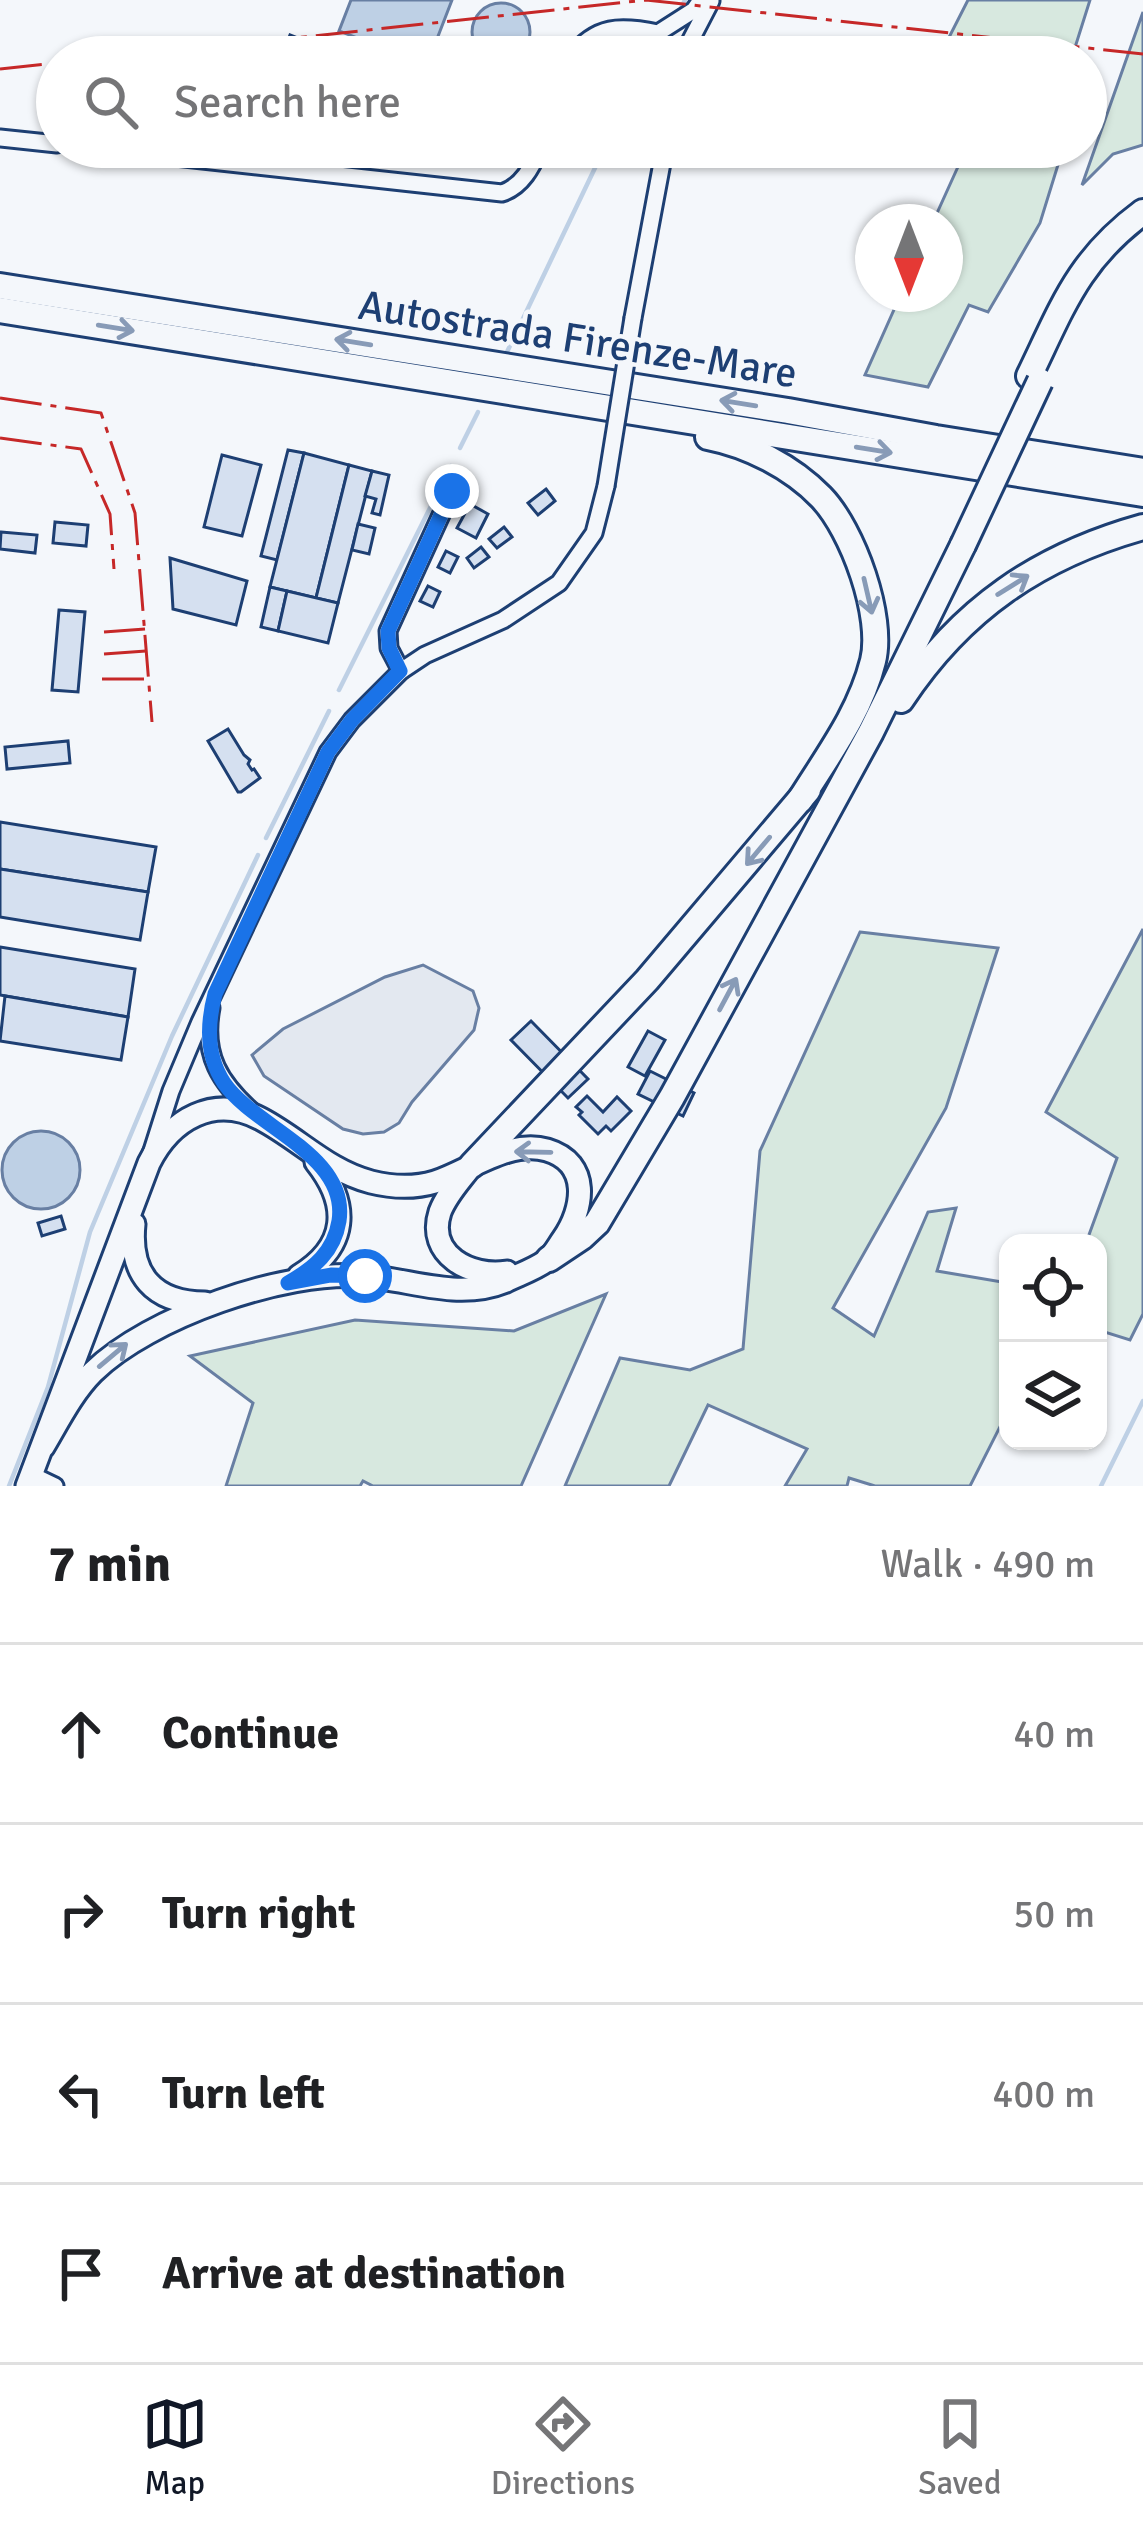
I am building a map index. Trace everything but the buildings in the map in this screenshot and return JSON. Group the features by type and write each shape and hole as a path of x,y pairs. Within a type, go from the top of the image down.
{"highway":[{"path":"544,1262 590,1231 606,1211 672,1097 871,732 1081,271 1100,247 1143,212"},
{"path":"1035,378 1091,278 1143,226"},
{"name":"Autostrada Firenze-Mare","path":"0,286 1143,471"},
{"name":"Autostrada Firenze-Mare","path":"0,310 1143,494"},
{"path":"294,356 526,407 728,441 768,458 824,499 869,587 874,657 855,712 800,800"},
{"path":"788,411 980,430 1143,455"},
{"path":"811,838 919,674 954,632 991,599 1052,561 1100,539 1143,527"},
{"path":"472,1165 647,980 850,736 958,542"}],"main road":[{"path":"29,1480 149,1162 167,1134 192,1115 229,1109 261,1119 309,1154 359,1178 397,1186 436,1181 519,1150 540,1149 561,1156 573,1168 580,1189 577,1216 544,1262 479,1289 440,1289 331,1275 221,1302 156,1326 89,1376 43,1448"},
{"path":"288,1283 325,1255 339,1218 334,1187 309,1154"},
{"path":"472,1165 439,1215 438,1230 448,1254 463,1268 483,1274 544,1262"},
{"path":"140,1194 133,1250 142,1274 172,1299 221,1302"}],"street":[{"path":"593,36 633,28 658,33 694,10 701,0"},
{"path":"693,36 711,0"},
{"path":"0,137 36,141"},
{"path":"275,168 502,193 531,168"},
{"path":"149,1162 171,1091 328,752 400,671 424,655 503,620 559,583 594,533 660,168"},
{"path":"400,671 389,648 388,631 452,491"},
{"path":"215,994 209,1024 214,1063 226,1086 261,1119"},
{"path":"29,1480 55,1486"}],"shaded area":[{"path":"968,0 1090,0 1079,36 950,36"},
{"path":"1143,12 1143,145 1107,160 1107,114"},
{"path":"957,168 1057,168 1040,223 988,312 969,305 928,387 865,375 893,312 963,312 963,204 941,204"},
{"path":"1088,168 1099,168 1082,185"},
{"path":"1143,929 1143,1314 1130,1340 1107,1333 1107,1234 1089,1234 1117,1158 1046,1112"},
{"path":"860,932 998,948 946,1108 833,1308 874,1336 928,1212 956,1208 937,1271 999,1281 999,1429 970,1486 875,1486 849,1478 847,1486 785,1486 807,1449 708,1405 669,1486 565,1486 620,1358 690,1370 743,1349 760,1151"},
{"path":"423,965 473,991 479,1008 474,1030 399,1123 384,1132 343,1129 264,1076 252,1055 283,1029 385,977"},
{"path":"606,1294 521,1486 373,1486 363,1481 360,1486 226,1486 253,1403 190,1356 355,1320 514,1331"}],"water":[{"path":"351,0 452,0 438,36 352,36 339,31"},
{"path":"501,3 521,12 529,36 473,36 472,32 481,12"},
{"path":"41,1131 68,1143 80,1170 68,1197 41,1209 14,1197 2,1170 14,1143"}],"waterway":[{"path":"681,8 685,0"},
{"path":"507,352 595,168"},
{"path":"460,448 478,412"},
{"path":"339,690 451,466"},
{"path":"266,838 329,711"},
{"path":"9,1486 48,1387 90,1232 172,1036 258,855"},
{"path":"1101,1486 1143,1401"}],"power":[{"path":"313,36 646,0 977,36"},
{"path":"1107,50 1143,54"},
{"path":"0,69 36,65"},
{"path":"0,398 101,413 135,513 152,722"},
{"path":"0,438 81,449 110,514 114,569"},
{"path":"104,632 145,629"},
{"path":"104,654 147,651"},
{"path":"102,679 149,679"}],"route":[{"path":"365,1276 331,1275 288,1283 330,1248 339,1218 338,1196 309,1154 226,1086 212,1054 210,1014 215,994 328,752 400,671 389,648 388,631 452,491"}]}
